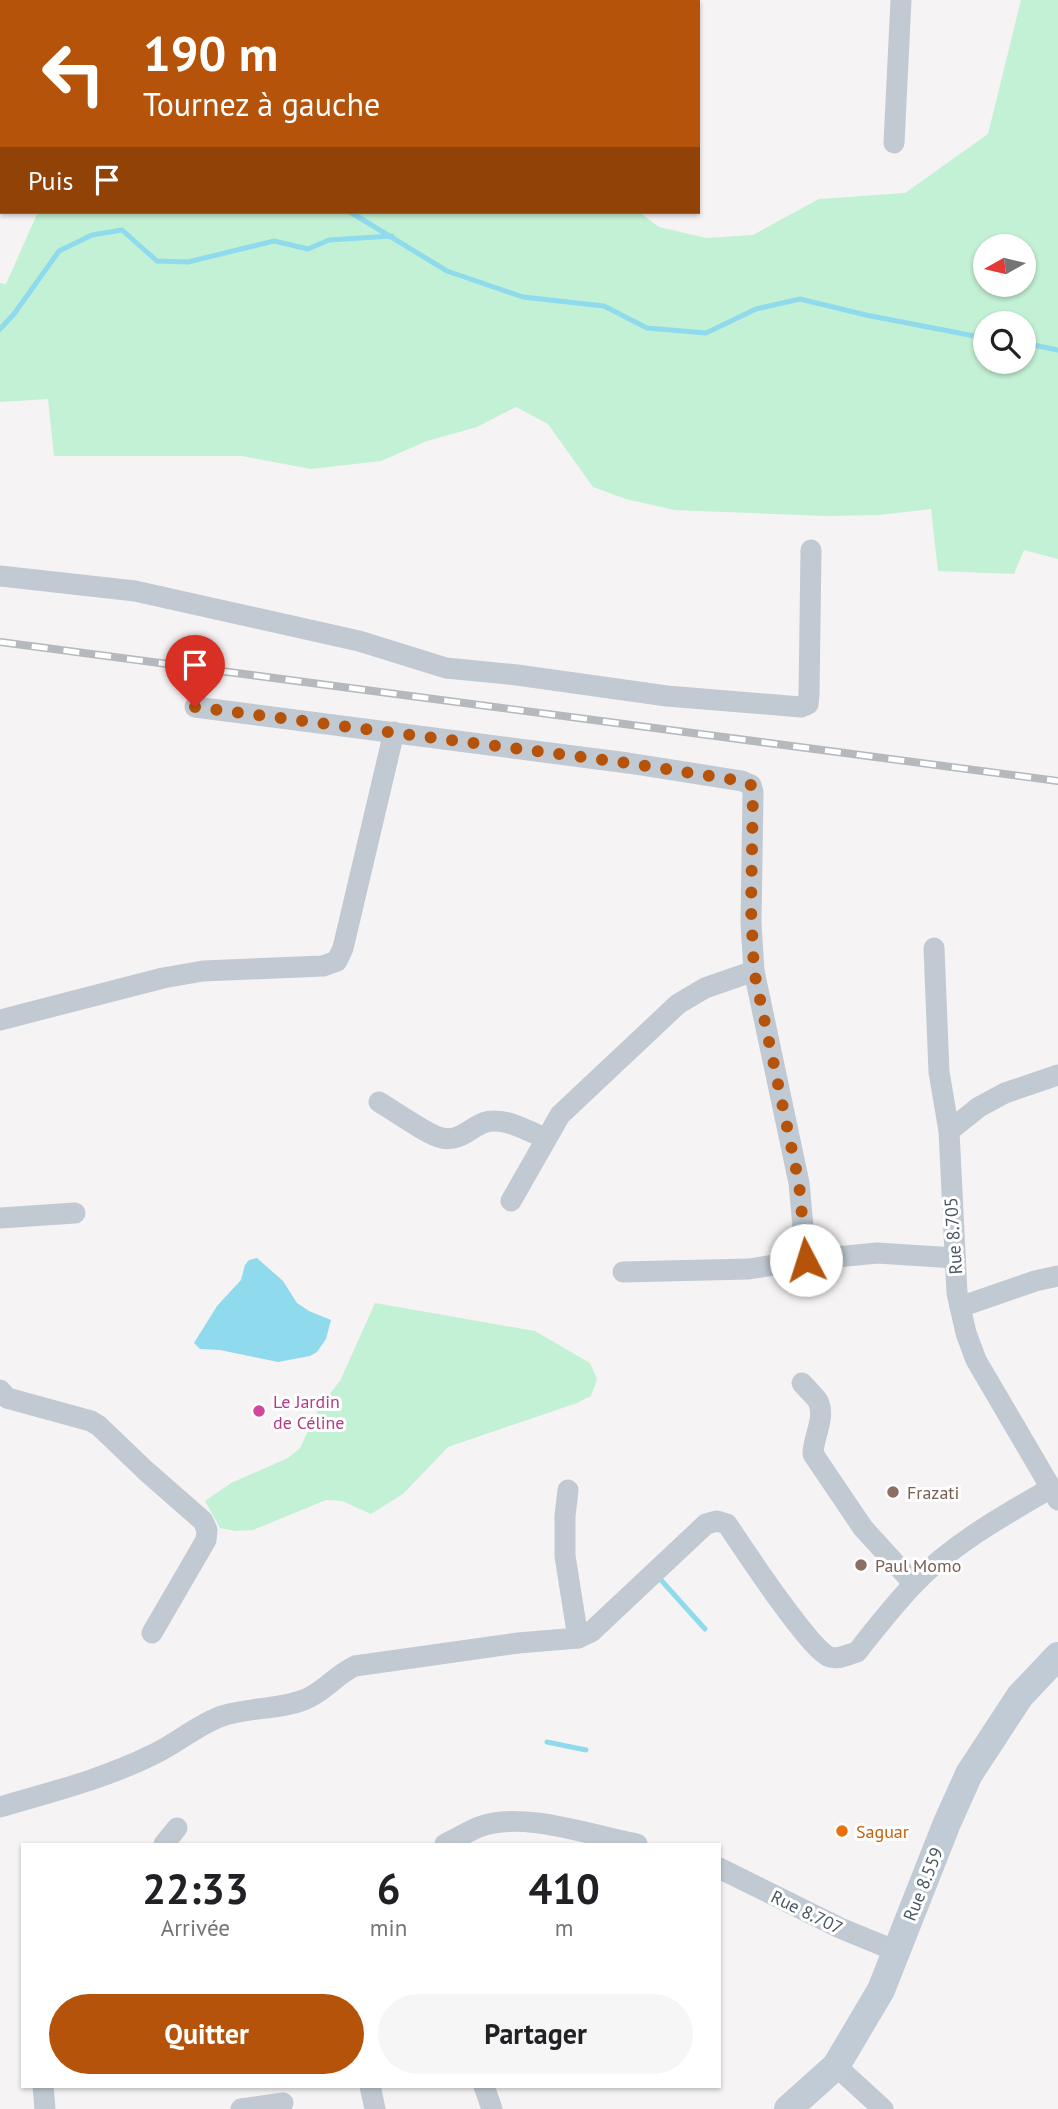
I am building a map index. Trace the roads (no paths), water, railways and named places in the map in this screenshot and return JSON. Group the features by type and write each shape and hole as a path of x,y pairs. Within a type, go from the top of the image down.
{"main road":[{"name":"Rue 8.559","path":"788,2109 836,2066 881,1990 969,1774 1020,1696 1058,1656"}],"street":[{"path":"894,143 901,0"},
{"path":"0,576 135,592 359,641 446,668 667,696 802,707 808,704 809,695 811,550"},
{"path":"195,707 628,763 742,781 751,785 754,971 799,1183 806,1260"},
{"path":"0,1020 163,978 203,971 323,966 337,961 343,948 394,732"},
{"name":"Rue 8.705","path":"934,948 939,1072 949,1131 960,1307 976,1360 1055,1494"},
{"path":"511,1201 560,1115 678,1004 705,988 754,971"},
{"path":"949,1131 979,1107 1005,1093 1058,1075"},
{"path":"379,1102 440,1138 459,1138 482,1123 491,1121 545,1138"},
{"path":"0,1218 75,1213"},
{"path":"623,1272 749,1269 877,1253 955,1258"},
{"path":"960,1307 1035,1281 1058,1276"},
{"path":"802,1383 818,1402 820,1414 820,1427 813,1440 813,1454 863,1528 914,1584"},
{"path":"0,1390 7,1398 91,1421 99,1426 203,1521 207,1530 206,1540 152,1633"},
{"path":"568,1490 565,1556 578,1638"},
{"path":"0,1807 80,1783 150,1757 203,1724 225,1715 307,1699 355,1666 519,1643 578,1638 591,1632 706,1524 717,1521 727,1524 780,1600 821,1652 832,1658 857,1651 914,1584 993,1522 1055,1494"},
{"path":"447,1843 481,1826 507,1822 542,1824 632,1843"},
{"name":"Rue 8.707","path":"721,1869 840,1928 896,1951"},
{"path":"836,2066 883,2109"},
{"path":"43,2088 45,2109"},
{"path":"370,2088 375,2109"},
{"path":"485,2088 492,2109"},
{"path":"242,2109 283,2103"}],"water":[{"path":"257,1258 283,1281 297,1303 331,1320 326,1339 317,1352 310,1356 278,1362 220,1350 200,1349 194,1343 217,1306 241,1280 245,1265 249,1260"}],"waterway":[{"path":"353,214 447,271 523,297 604,306 647,328 706,333 756,309 800,299 973,336"},
{"path":"0,329 14,314 59,251 92,235 122,230 157,261 188,262 274,241 308,249 329,240 392,236"},
{"path":"1036,345 1058,350"},
{"path":"661,1580 705,1629"},
{"path":"547,1742 586,1750"}],"railway":[{"path":"0,642 1058,781"}],"place":[{"name":"Le Jardin de Céline","path":"259,1411"},
{"name":"Frazati","path":"893,1492"},
{"name":"Paul Momo","path":"861,1565"},
{"name":"Saguar","path":"842,1831"}]}
